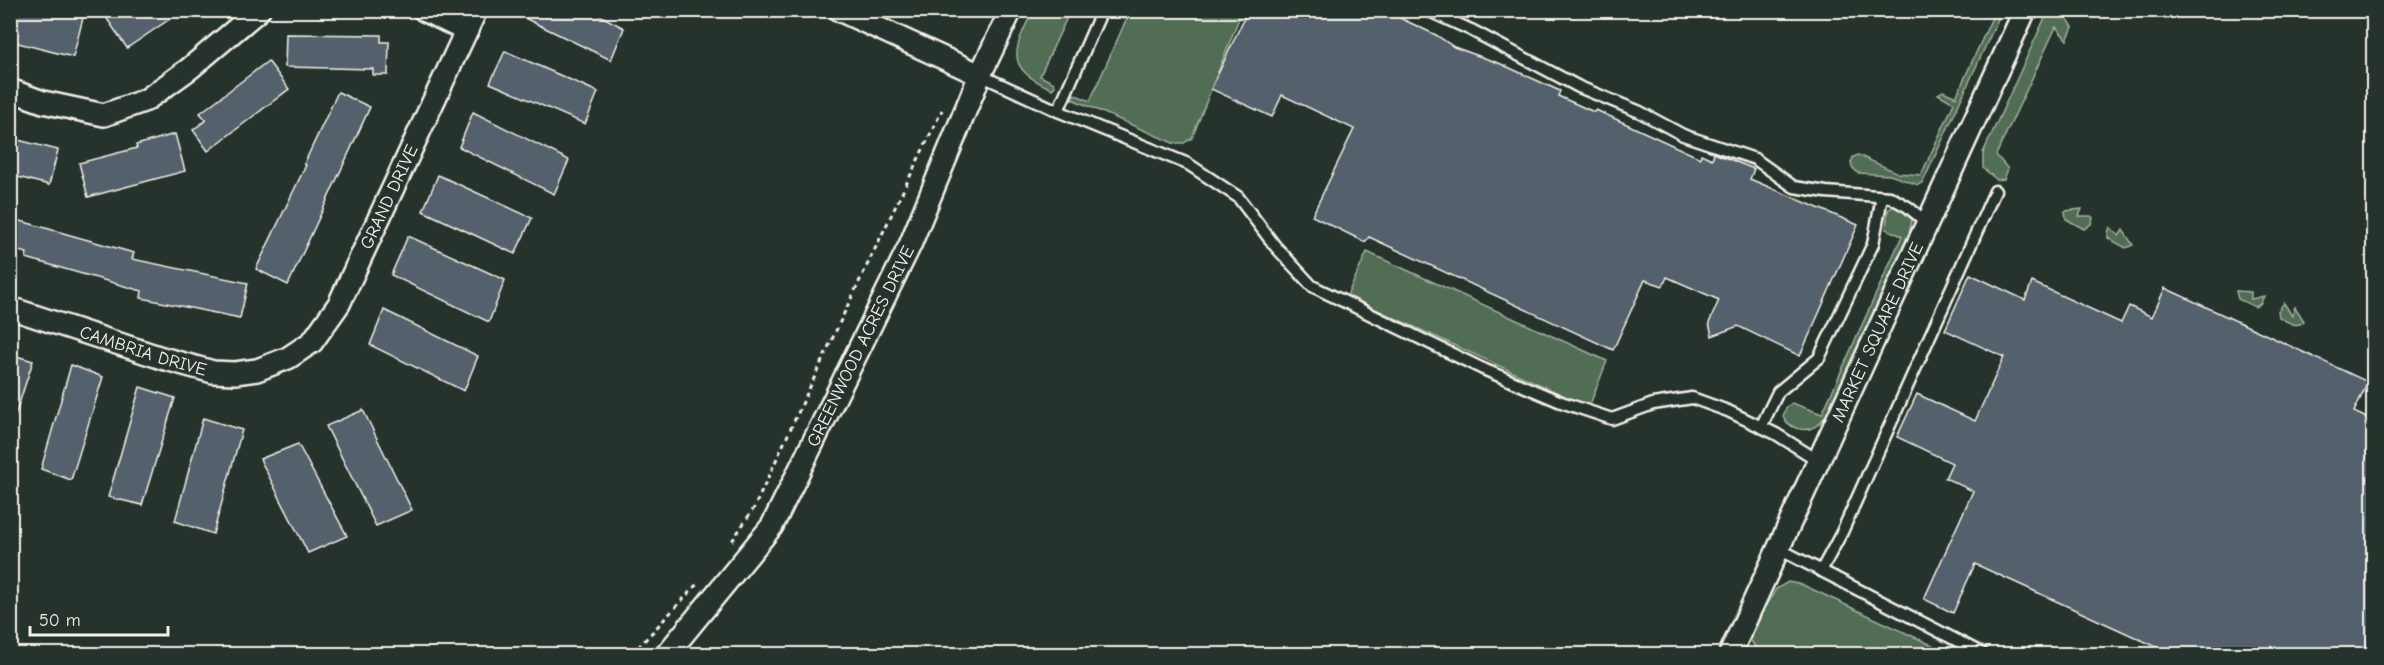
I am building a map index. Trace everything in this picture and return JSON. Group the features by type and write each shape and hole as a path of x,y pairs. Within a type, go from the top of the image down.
{"street":[{"path":"10,90 43,102 104,115 146,100 189,69 258,10"},
{"path":"424,10 466,31"},
{"name":"GRAND DRIVE","path":"278,362 312,342 339,304 476,10"},
{"path":"839,10 980,75"},
{"name":"GREENWOOD ACRES DRIVE","path":"667,654 772,526 910,245 980,75 1011,10"},
{"name":"MARKET SQUARE DRIVE","path":"1730,654 2025,10"},
{"name":"CAMBRIA DRIVE","path":"10,308 122,346 213,372 235,373 256,370 278,362"}],"lane":[{"path":"1058,111 1102,10"},
{"path":"1427,10 1471,30 1579,87 1640,112 1683,135 1755,159 1794,187 1890,197 1908,207 1927,223"},
{"path":"980,75 1058,111 1188,164 1238,197 1275,246 1312,286 1483,369 1561,402 1612,419 1653,404 1692,398 1728,411 1761,427 1819,461"},
{"path":"1821,571 1842,532 1995,191"},
{"path":"1761,427 1778,392 1819,358 1873,244 1882,196"},
{"path":"1779,549 1983,654"}],"path":[{"path":"728,548 754,508 846,309 943,109"},
{"path":"632,654 699,581"}],"green space":[{"path":"1033,10 1070,11 1040,76 1054,83 1055,86 1052,89 1026,74 1017,57 1021,37"},
{"path":"1130,11 1242,11 1192,138 1184,143 1173,143 1072,99 1074,94 1090,101"},
{"path":"1995,11 2000,11 1998,19 1923,182 1918,185 1890,175 1858,173 1851,163 1853,157 1858,155 1898,173 1921,175 1954,103 1938,94 1943,91 1956,97"},
{"path":"2048,11 2063,11 2073,27 2067,40 2056,27 1996,155 2008,169 2004,179 1997,180 1983,168 1983,153"},
{"path":"1899,205 1913,216 1909,233 1824,418 1814,427 1797,429 1783,417 1786,408 1792,403 1822,414 1902,236 1886,229 1888,210"},
{"path":"2082,209 2079,216 2093,218 2091,224 2084,229 2066,219 2065,211"},
{"path":"2110,227 2119,236 2123,230 2133,245 2126,248 2108,238"},
{"path":"1367,252 1607,361 1589,407 1347,296"},
{"path":"2236,291 2251,292 2251,299 2264,296 2260,304 2255,307 2238,299"},
{"path":"2284,303 2292,316 2295,307 2304,321 2295,324 2279,317 2278,311"},
{"path":"1788,582 1803,585 1951,654 1760,654 1751,641 1752,632 1776,589"}],"building":[{"path":"17,10 85,10 73,57 10,41"},
{"path":"101,10 183,10 127,48"},
{"path":"508,10 590,10 624,28 611,60"},
{"path":"1248,10 1383,10 1436,35 1454,47 1501,64 1560,91 1558,96 1594,112 1596,110 1700,158 1701,154 1712,159 1714,153 1754,169 1750,179 1858,225 1800,356 1738,326 1712,336 1709,323 1719,300 1667,277 1663,286 1645,280 1613,350 1369,237 1365,242 1312,216 1354,129 1282,95 1272,117 1211,89"},
{"path":"286,34 381,35 381,42 389,42 388,75 373,75 373,69 285,67"},
{"path":"505,51 598,92 585,124 490,83"},
{"path":"268,61 289,89 208,151 193,130 206,120 200,113"},
{"path":"338,92 370,107 288,285 256,269"},
{"path":"473,112 569,160 554,194 459,147"},
{"path":"175,134 185,171 88,197 79,163 137,148 136,145"},
{"path":"10,138 58,150 49,185 10,175"},
{"path":"438,175 532,218 515,254 423,211"},
{"path":"10,218 134,253 132,259 248,283 240,318 141,298 142,291 26,258 27,253 10,249"},
{"path":"408,236 505,280 489,322 391,275"},
{"path":"1970,274 2025,300 2032,282 2121,323 2129,306 2152,317 2165,288 2368,382 2354,412 2373,421 2373,630 2362,654 2172,654 1975,564 1953,613 1924,599 1973,491 1945,478 1952,463 1897,437 1917,394 1975,421 2004,357 1945,330"},
{"path":"384,310 478,356 464,391 370,345"},
{"path":"10,354 33,361 13,422 10,421"},
{"path":"71,365 103,377 71,480 41,469"},
{"path":"140,387 175,398 142,505 108,497"},
{"path":"363,410 412,510 376,526 326,426"},
{"path":"203,418 242,430 213,534 175,521"},
{"path":"298,444 347,536 308,553 260,459"}]}
